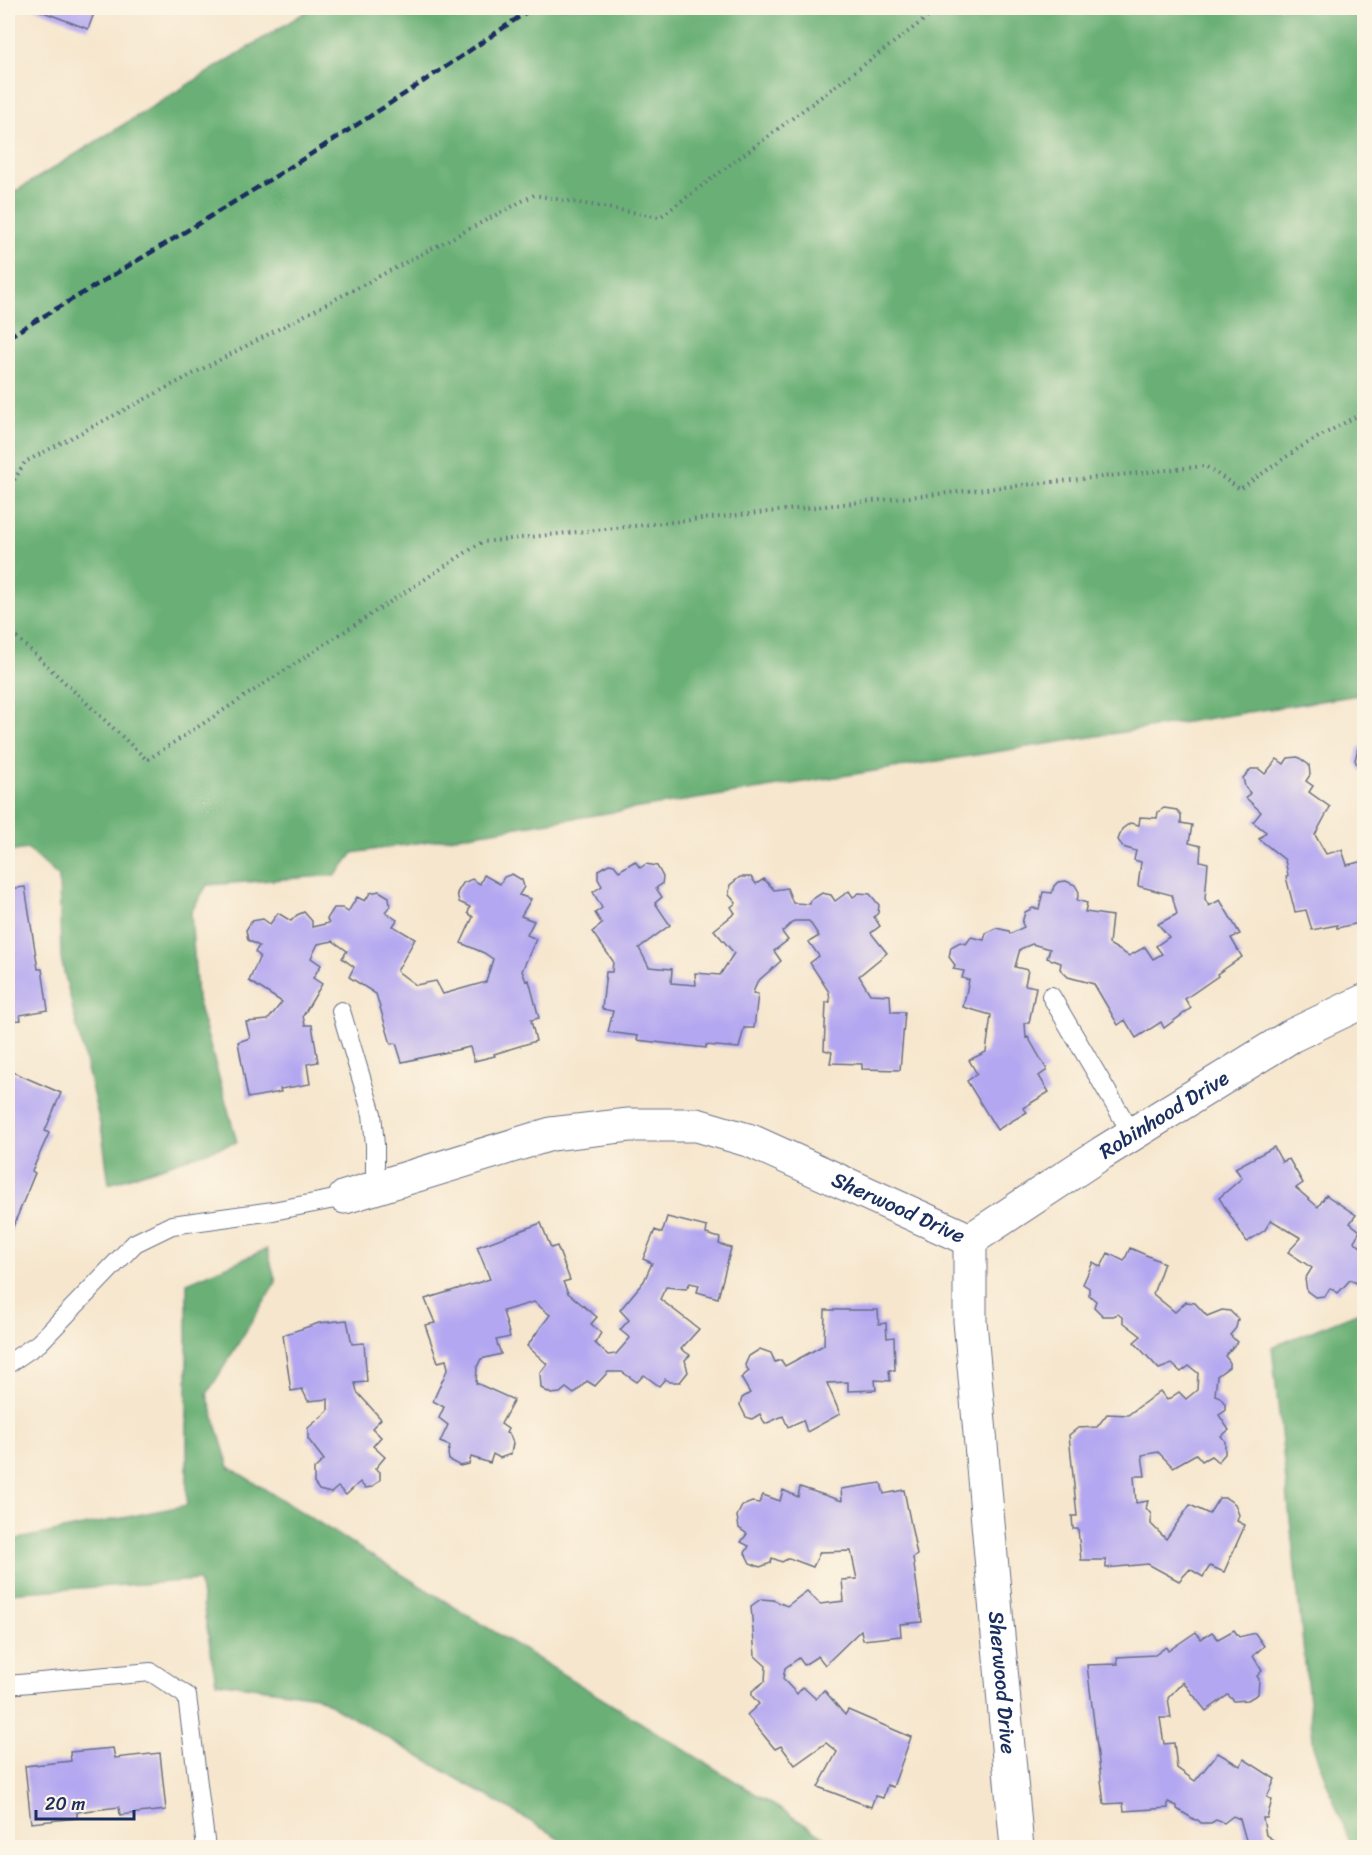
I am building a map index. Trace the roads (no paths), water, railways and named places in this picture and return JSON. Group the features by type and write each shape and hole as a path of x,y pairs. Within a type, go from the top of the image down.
{"street":[{"name":"Robinhood Drive","path":"970,1240 1132,1134 1291,1036 1365,1001"},
{"name":"Sherwood Drive","path":"360,1192 551,1134 629,1125 697,1125 751,1141 970,1240 970,1322 1017,1848"}],"lane":[{"path":"1051,996 1132,1134"},
{"path":"8,1364 39,1343 135,1244 172,1225 273,1211 360,1192 375,1144 372,1114 341,1011"},
{"path":"8,1685 151,1672 187,1696 206,1848"}],"railway":[{"path":"8,337 273,178 403,95 532,8"}]}
